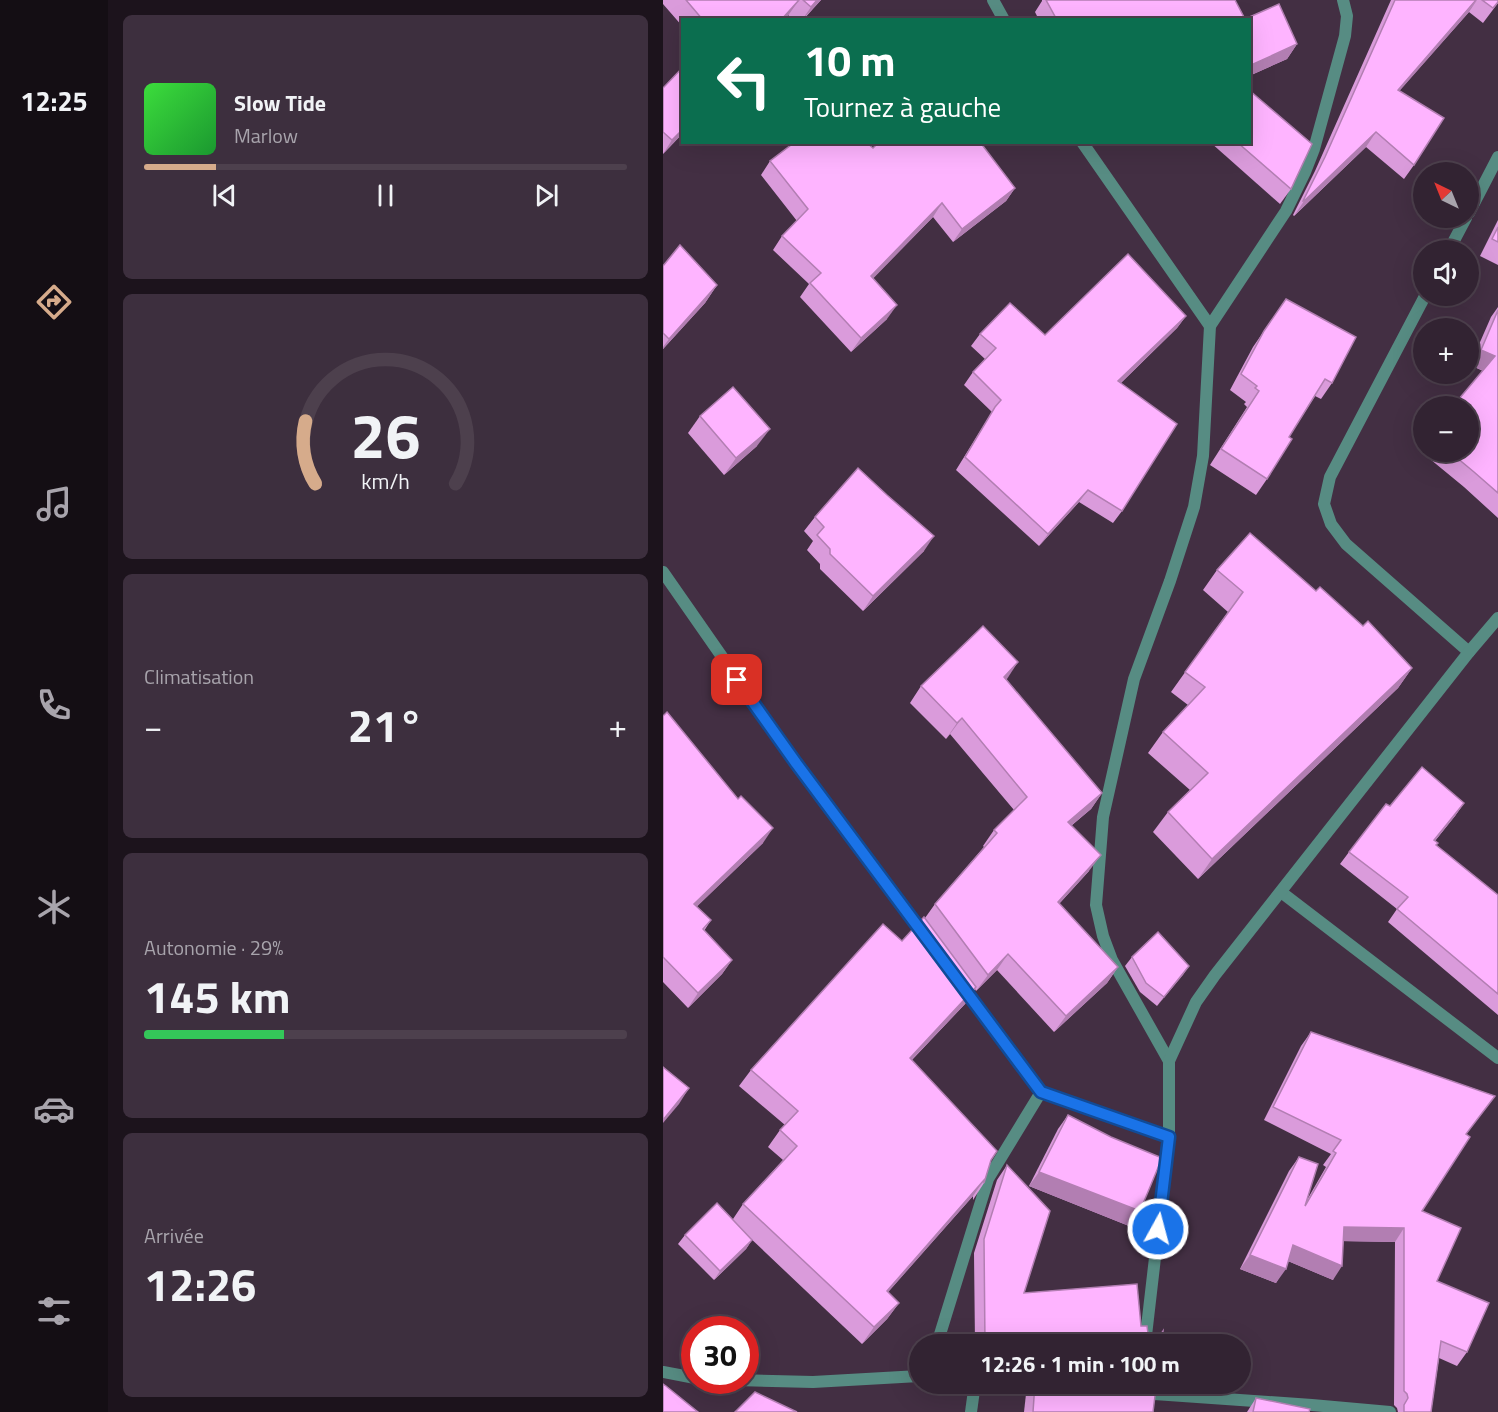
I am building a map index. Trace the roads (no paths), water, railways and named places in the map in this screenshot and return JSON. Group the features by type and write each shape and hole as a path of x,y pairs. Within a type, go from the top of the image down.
{"street":[{"path":"993,0 1003,18"},
{"path":"1169,1061 1112,960 1103,936 1095,905 1103,817 1134,679 1194,507 1203,456 1210,326 1286,212 1305,172 1314,149 1345,36 1347,16 1343,0"},
{"path":"1083,144 1210,326"},
{"path":"1479,194 1498,157"},
{"path":"1420,306 1330,477 1324,504 1331,524 1346,544 1469,652"},
{"path":"663,572 796,763 929,942"},
{"path":"1146,1334 1169,1137 1169,1061 1196,1002 1498,618"},
{"path":"1281,892 1498,1058"},
{"path":"950,970 1041,1092 1169,1137"},
{"path":"940,1334 988,1179 1041,1092"},
{"path":"663,1372 681,1375"},
{"path":"759,1381 813,1382 909,1377"},
{"path":"971,1412 975,1394"},
{"path":"1191,1394 1390,1412"}]}
